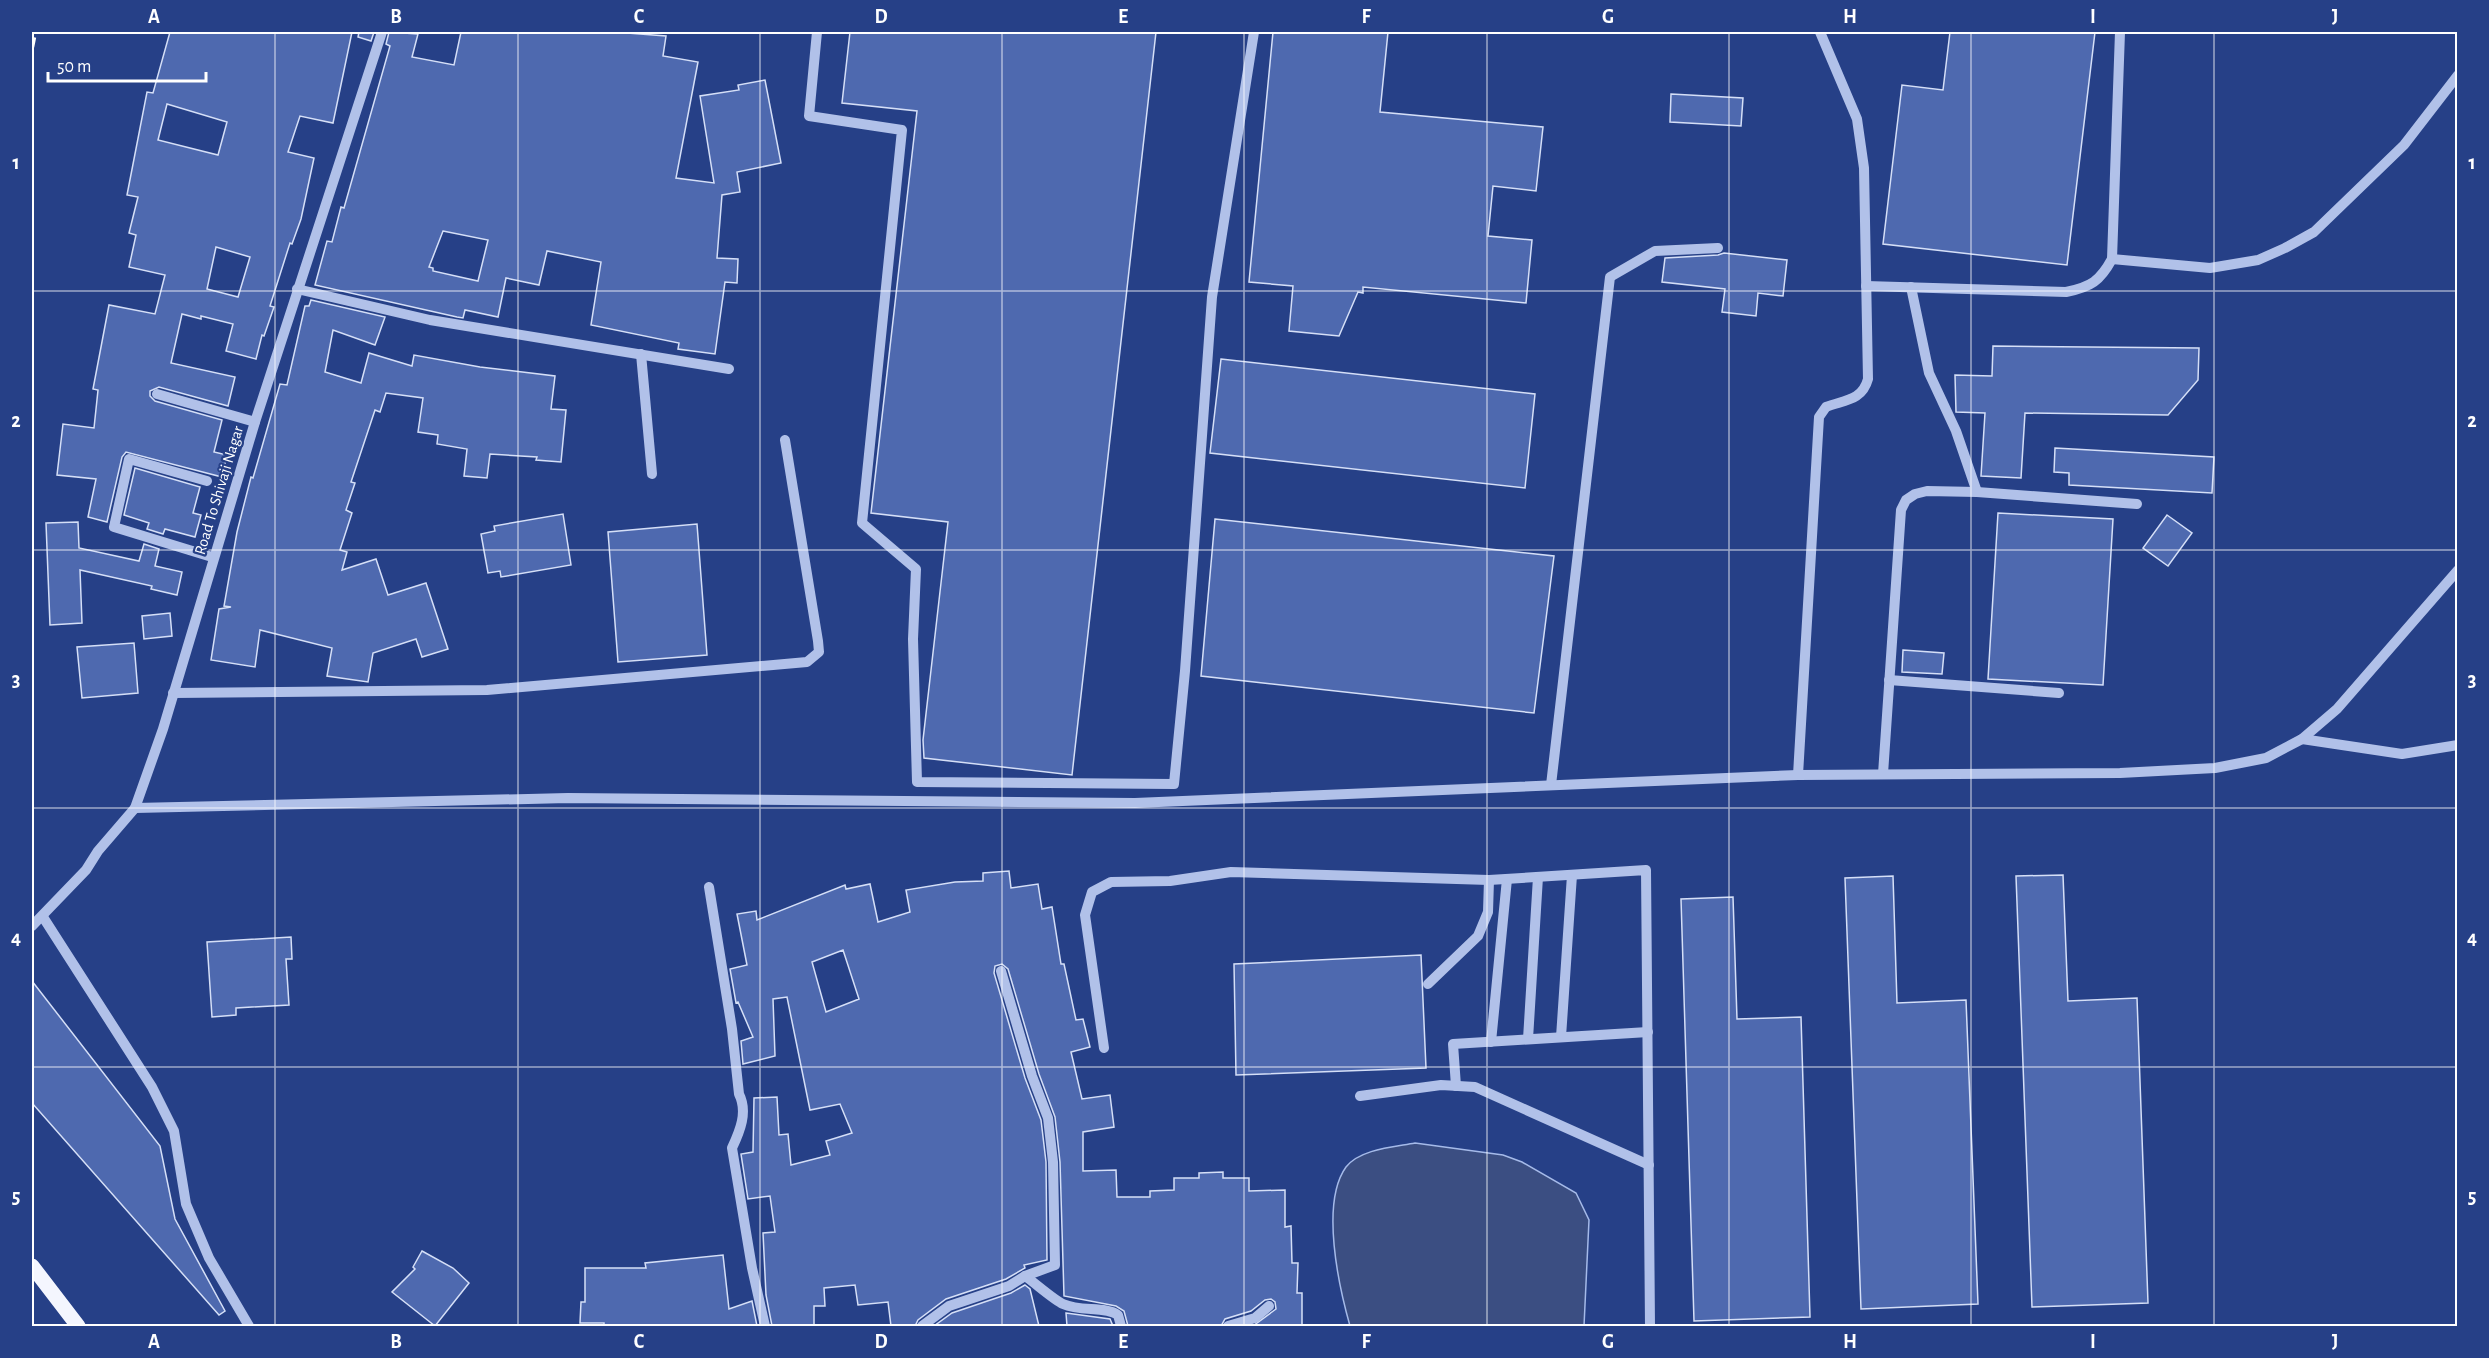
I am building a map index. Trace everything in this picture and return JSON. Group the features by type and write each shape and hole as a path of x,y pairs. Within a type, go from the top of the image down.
{"main road":[{"path":"32,1266 78,1326"}],"street":[{"name":"Road To Shivaji Nagar","path":"32,926 86,870 98,851 135,808 173,693 213,556 297,289 382,32"},
{"path":"817,32 809,116 902,130 862,523 916,569 913,639 917,782 1174,784 1185,671 1212,297 1254,32"},
{"path":"1798,775 1819,417 1826,407 1854,399 1866,386 1864,168 1857,119 1820,32"},
{"path":"1866,286 2066,292 2084,289 2103,276 2112,259 2121,32"},
{"path":"2112,259 2210,268 2258,260 2285,248 2314,232 2403,145 2457,75"},
{"path":"1551,785 1610,277 1655,251 1718,248"},
{"path":"1911,288 1929,373 1956,431 1977,492"},
{"path":"297,289 430,320 729,369"},
{"path":"641,354 652,474"},
{"path":"156,394 255,422"},
{"path":"173,693 487,690 807,662 819,652 818,641 785,440"},
{"path":"207,481 129,459 114,527 213,556"},
{"path":"1883,774 1901,510 1905,500 1927,491 1977,492 2137,504"},
{"path":"135,808 568,798 1135,803 1798,775 2120,773 2215,768 2266,758 2302,739 2337,709 2457,570"},
{"path":"1889,680 2060,693"},
{"path":"2302,739 2402,754 2457,745"},
{"path":"1104,1048 1085,915 1092,892 1112,882 1170,881 1231,872 1489,880 1646,870 1650,1326"},
{"path":"1562,1037 1572,875"},
{"path":"1528,1039 1538,877"},
{"path":"1491,1042 1507,879"},
{"path":"1428,984 1478,936 1488,912 1489,880"},
{"path":"709,886 732,1029 739,1094 744,1103 741,1130 732,1148 752,1268 765,1326"},
{"path":"43,917 152,1087 174,1131 186,1204 209,1258 249,1326"},
{"path":"922,1326 949,1306 1010,1286 1025,1276 1054,1265 1053,1161 1048,1118 1032,1077 1001,970"},
{"path":"1455,1086 1453,1044 1648,1032"},
{"path":"1360,1096 1441,1085 1475,1087 1649,1165"},
{"path":"1025,1276 1062,1304 1088,1311 1111,1310 1118,1315 1121,1326"},
{"path":"1228,1326 1255,1318 1269,1306"}],"water":[{"path":"1415,1143 1503,1155 1522,1162 1576,1193 1589,1220 1584,1326 1350,1326 1341,1290 1334,1245 1334,1202 1338,1183 1346,1167 1360,1156"}],"building":[{"path":"170,32 352,32 333,123 300,116 288,152 314,158 301,219 292,244 290,243 270,306 274,307 264,336 262,335 256,359 226,351 233,324 182,314 171,363 235,377 228,406 159,387 150,391 150,396 155,401 222,420 214,452 227,455 222,477 126,452 122,457 107,522 88,517 96,479 57,475 63,424 94,428 98,390 93,389 109,305 155,314 165,275 129,267 136,235 129,233 138,197 127,195 147,92 153,93","holes":["167,104 227,122 218,155 158,140","216,247 250,257 238,297 207,289"]},
{"path":"359,32 374,32 371,41 358,37"},
{"path":"389,32 418,34 412,57 454,65 461,32 614,32 666,36 663,56 698,62 676,178 714,183 700,96 739,90 738,85 765,80 781,163 737,172 740,192 722,195 717,258 738,259 737,283 725,282 715,354 678,349 679,343 591,325 601,262 547,251 539,285 506,278 498,317 465,310 463,318 457,317 315,285 327,241 332,242 341,207 344,208 390,46 386,44","holes":["443,231 488,240 478,281 433,271 433,268 429,267"]},
{"path":"850,32 1156,32 1072,775 924,758 923,740 948,522 871,513 917,111 842,103"},
{"path":"1273,32 1388,32 1380,112 1543,127 1536,191 1493,186 1488,236 1532,240 1526,303 1363,287 1363,293 1358,292 1339,336 1289,331 1293,286 1249,282"},
{"path":"1950,32 2095,32 2067,265 1883,244 1902,85 1943,90"},
{"path":"1671,94 1743,98 1741,126 1670,122"},
{"path":"1724,253 1787,260 1783,296 1758,293 1756,316 1722,312 1725,289 1662,282 1665,258"},
{"path":"311,300 385,317 375,345 333,330 325,372 361,383 369,353 412,366 414,355 480,367 555,376 551,409 566,410 561,462 536,460 537,457 490,454 487,478 464,476 467,449 437,444 438,435 418,432 423,398 386,393 380,412 375,410 351,482 355,483 346,510 352,513 340,550 347,552 342,570 376,559 388,595 426,583 448,649 422,657 416,639 373,653 368,682 327,676 332,648 260,630 255,667 211,660 219,609 231,607 224,606 237,532 251,477 253,478 280,384 287,385 305,306 309,306"},
{"path":"1993,346 2199,348 2198,380 2168,415 2025,413 2021,478 1981,476 1985,413 1956,412 1955,375 1992,376"},
{"path":"1221,359 1535,394 1525,488 1210,453"},
{"path":"2055,448 2214,457 2212,493 2069,485 2069,473 2054,472"},
{"path":"135,468 200,487 193,513 201,515 195,537 165,529 163,534 147,529 149,523 124,515"},
{"path":"1998,513 2113,519 2103,685 1988,679"},
{"path":"563,514 571,565 501,577 500,571 488,573 481,534 495,531 494,526"},
{"path":"2167,515 2192,533 2168,566 2143,548"},
{"path":"1215,519 1554,556 1534,713 1201,676"},
{"path":"78,522 79,548 139,561 144,544 159,549 155,566 182,572 177,595 151,589 152,586 80,570 82,623 50,625 46,523"},
{"path":"697,524 707,655 618,662 608,532"},
{"path":"170,613 172,636 144,639 142,616"},
{"path":"134,643 138,693 82,698 77,647"},
{"path":"1903,650 1944,653 1942,674 1902,672"},
{"path":"1009,871 1011,888 1038,884 1042,909 1052,907 1061,964 1064,964 1076,1020 1083,1019 1090,1047 1071,1052 1082,1099 1110,1095 1114,1127 1083,1132 1083,1171 1116,1170 1117,1197 1150,1197 1150,1191 1174,1190 1174,1178 1199,1178 1199,1173 1223,1172 1223,1178 1249,1178 1249,1191 1285,1190 1285,1227 1291,1226 1292,1263 1298,1263 1297,1293 1302,1293 1302,1326 1253,1326 1276,1309 1275,1302 1271,1299 1265,1300 1251,1311 1225,1319 1221,1326 1128,1326 1124,1311 1116,1306 1064,1296 1060,1162 1055,1117 1039,1074 1008,969 1002,964 995,966 994,973 1025,1078 1041,1120 1046,1162 1047,1260 1024,1265 1025,1268 1006,1279 946,1299 918,1320 915,1326 891,1326 888,1302 858,1305 855,1285 824,1288 825,1306 814,1306 814,1326 772,1326 766,1295 763,1233 775,1232 770,1196 748,1199 741,1154 753,1152 754,1098 777,1097 779,1135 788,1134 791,1165 830,1155 826,1141 852,1133 840,1104 810,1110 787,997 773,999 775,1056 743,1064 741,1041 753,1037 738,1002 736,1003 730,969 747,965 737,914 756,911 757,920 845,885 846,889 870,884 878,922 910,912 906,890 955,882 983,881 983,873","holes":["843,950 859,999 826,1012 812,962"]},
{"path":"2063,875 2068,1001 2137,998 2148,1303 2032,1307 2016,876"},
{"path":"1893,876 1897,1003 1966,1000 1978,1304 1861,1309 1845,878"},
{"path":"1733,897 1737,1019 1801,1017 1810,1317 1694,1321 1681,899"},
{"path":"291,937 292,959 286,959 289,1005 236,1008 236,1015 212,1017 207,942"},
{"path":"1421,955 1426,1068 1236,1075 1234,964"},
{"path":"32,981 160,1146 175,1219 225,1311 219,1315 32,1103"},
{"path":"422,1251 453,1268 469,1283 435,1326 392,1292 415,1269 413,1267"},
{"path":"723,1255 729,1309 752,1301 757,1326 604,1326 604,1323 580,1323 581,1302 585,1302 585,1268 646,1268 645,1263"},
{"path":"1025,1285 1030,1289 1039,1326 934,1326 952,1313 1011,1293"},
{"path":"1066,1313 1110,1319 1113,1326 1067,1326"}],"railway":[{"path":"32,47 35,32"}]}
